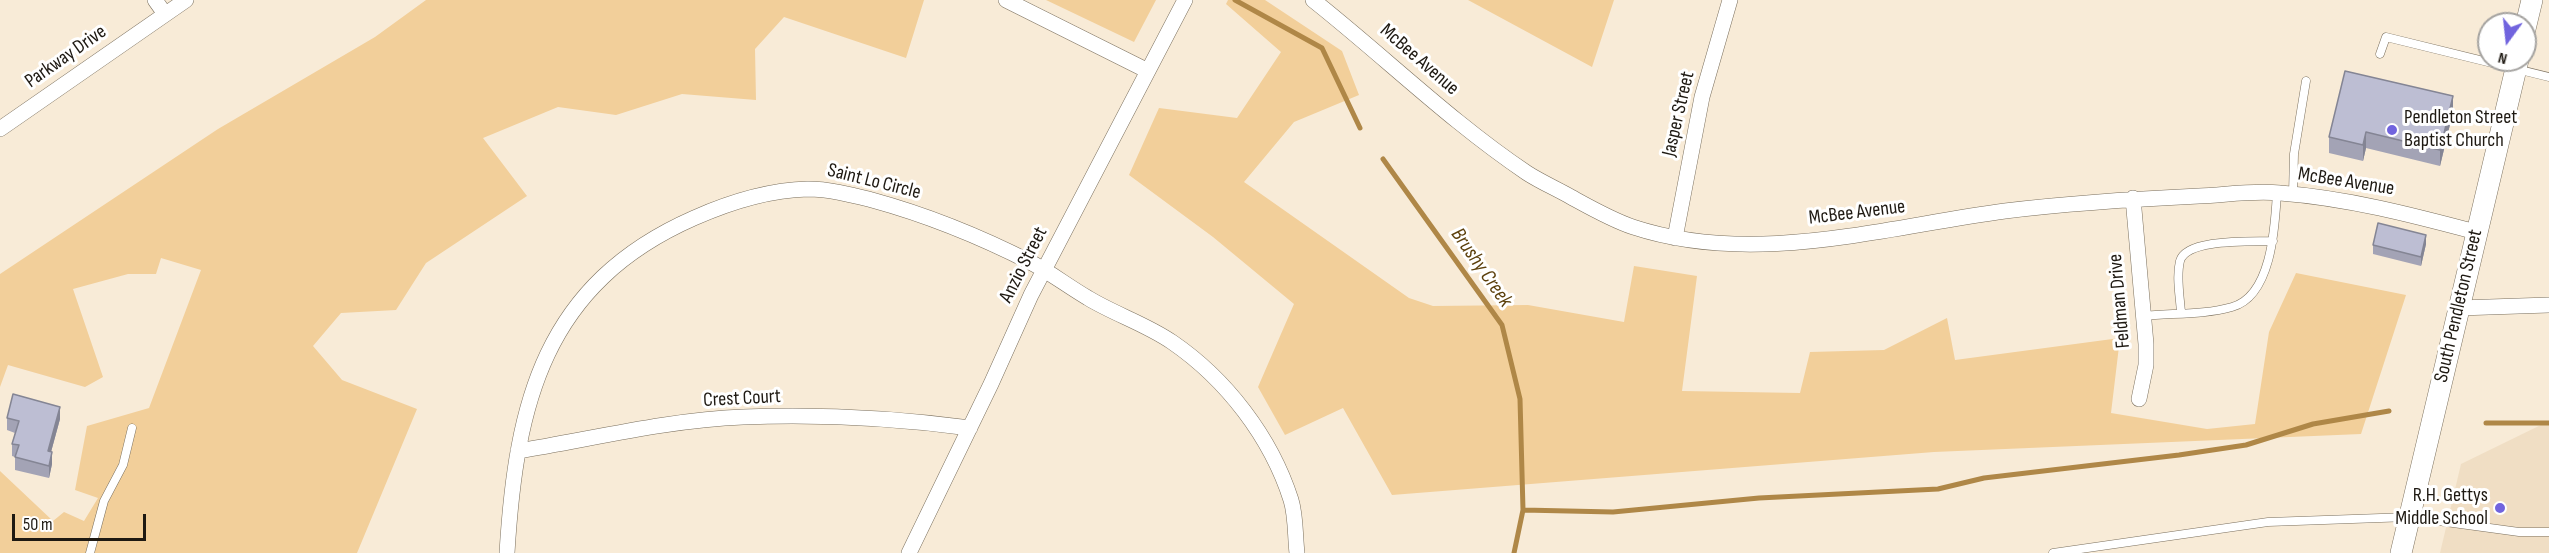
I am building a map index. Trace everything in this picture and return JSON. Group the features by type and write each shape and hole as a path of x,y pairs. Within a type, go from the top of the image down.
{"main road":[{"name":"South Pendleton Street","path":"2401,553 2515,72"}],"street":[{"path":"155,0 165,14"},
{"name":"Parkway Drive","path":"0,129 186,0"},
{"path":"1006,0 1148,71"},
{"name":"Anzio Street","path":"909,553 1044,270 1185,0"},
{"name":"McBee Avenue","path":"1313,0 1421,92 1528,174 1632,226 1675,238 1725,243 1793,242 1864,235 2004,212 2133,198 2277,192 2403,212 2476,232"},
{"name":"Jasper Street","path":"1675,238 1702,98 1730,0"},
{"name":"Saint Lo Circle","path":"507,553 520,431 542,361 575,306 618,263 672,228 724,205 772,192 811,189 857,196 908,210 966,233 1044,270 1092,300 1170,341 1213,374 1240,406 1274,456 1292,503 1297,553"},
{"name":"Feldman Drive","path":"2133,198 2146,366 2139,399"},
{"path":"2459,308 2549,305"},
{"name":"Crest Court","path":"518,451 656,427 742,417 912,420 970,428"}],"lane":[{"path":"2380,54 2386,37 2477,56"},
{"path":"2293,194 2294,154 2306,81"},
{"path":"2143,316 2233,307 2247,299 2256,290 2273,241 2277,192"},
{"path":"2181,313 2180,259 2184,252 2202,245 2273,241"},
{"path":"90,553 104,501 123,465 132,428"},
{"path":"2053,553 2268,522 2409,517 2519,532 2549,532"}],"shaded area":[{"path":"426,0 924,0 906,58 784,17 755,49 756,100 682,94 616,115 558,107 483,138 527,196 426,263 396,310 341,313 313,346 342,380 417,409 357,553 0,553 0,471 53,521 64,512 84,521 98,498 75,490 87,426 149,408 201,270 161,258 156,274 128,274 73,289 103,377 85,387 8,365 0,387 0,274 218,129 375,37"},
{"path":"1046,0 1156,0 1134,42"},
{"path":"1228,0 1265,0 1342,51 1359,95 1294,122 1244,182 1409,298 1433,306 1528,305 1624,322 1634,266 1697,276 1682,391 1800,393 1810,352 1884,350 1947,318 1955,360 2120,338 2111,413 2207,429 2255,424 2269,332 2296,273 2406,295 2361,434 1934,452 1392,495 1343,408 1285,435 1258,387 1294,304 1213,237 1129,175 1159,108 1237,118 1281,52 1226,4"},
{"path":"1468,0 1614,0 1592,67"},
{"name":"R.H. Gettys Middle School","path":"2549,421 2549,553 2440,553 2461,464"}],"building":[{"name":"Pendleton Street Baptist Church","path":"2345,71 2453,96 2440,150 2366,132 2363,145 2329,137"},
{"path":"2378,223 2426,235 2421,257 2373,245"},
{"path":"13,394 60,407 48,451 52,452 49,466 15,457 19,445 12,444 19,421 7,418"}],"waterway":[{"name":"Brushy Creek","path":"1235,0 1322,48 1360,128"},
{"name":"Brushy Creek","path":"1383,159 1502,325 1520,399 1523,510 1514,553"},
{"path":"1523,510 1613,512 1759,498 1938,489 1984,478 2246,445 2313,424 2389,411"},
{"path":"2486,423 2549,423"}],"place":[{"name":"Pendleton Street Baptist Church","path":"2392,130"},
{"name":"R.H. Gettys Middle School","path":"2500,508"}]}
